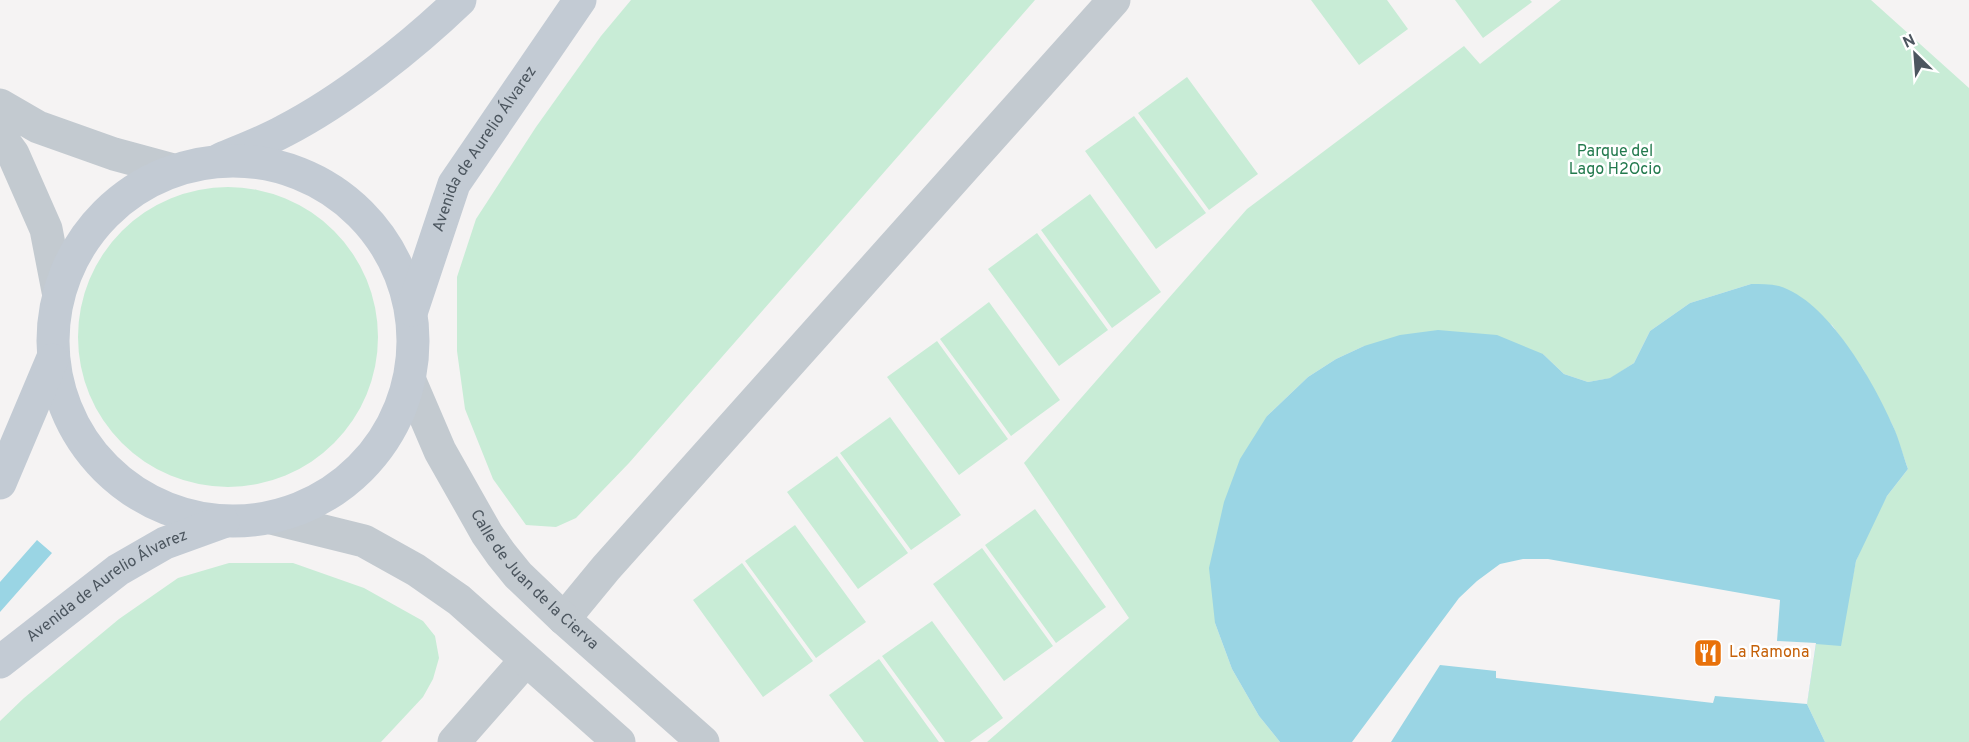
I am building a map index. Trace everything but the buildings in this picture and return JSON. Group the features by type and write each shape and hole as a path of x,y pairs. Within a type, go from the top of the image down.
{"main road":[{"path":"0,483 52,360 58,291 105,212 136,188 173,170 219,160 284,131 343,96 434,26 460,0"},
{"name":"Avenida de Aurelio Álvarez","path":"412,310 454,183 580,0"},
{"path":"52,360 66,415 82,442 117,481 171,510 223,522 271,518 324,498 370,460 410,381 412,310 394,256 356,207 280,165 219,160"},
{"name":"Avenida de Aurelio Álvarez","path":"0,662 118,570 165,543 223,522"}],"street":[{"path":"564,619 606,568 1114,0"},
{"path":"0,105 38,127 114,154 173,170"},
{"path":"0,136 13,154 46,229 58,291"},
{"name":"Calle de Juan de la Cierva","path":"410,381 440,451 487,534 518,575 564,619 703,742"},
{"path":"271,518 364,540 416,570 459,600 525,661 619,742"},
{"path":"454,742 525,661"}],"green space":[{"path":"631,0 1035,0 629,463 576,518 556,527 526,525 493,479 465,409 457,351 457,277 476,219 536,127 601,36"},
{"path":"1311,0 1387,0 1408,29 1359,65"},
{"path":"1455,0 1530,0 1532,2 1483,38"},
{"name":"Parque del Lago H2Ocio","path":"1561,0 1871,0 1969,88 1969,742 1825,742 1807,704 1816,643 1848,600 1856,561 1869,529 1887,496 1908,469 1893,426 1863,369 1832,325 1751,284 1690,303 1650,331 1634,363 1611,378 1588,382 1564,374 1543,354 1364,346 1336,359 1308,377 1267,416 1215,623 1232,669 1259,716 1280,742 987,742 1129,618 1024,463 1247,209 1464,46 1480,64"},
{"path":"1187,77 1258,174 1209,210 1138,113"},
{"path":"1134,116 1206,213 1156,249 1085,151"},
{"path":"228,187 257,190 285,199 299,205 334,231 360,266 366,280 375,308 378,337 375,366 366,394 360,408 334,443 299,469 285,475 257,484 228,487 199,484 171,475 157,469 122,443 96,408 90,394 81,366 78,337 81,308 90,280 96,266 122,231 157,205 171,199 199,190"},
{"path":"1090,194 1161,292 1112,328 1041,230"},
{"path":"1037,233 1108,330 1059,366 988,269"},
{"path":"989,302 1060,400 1011,436 940,339"},
{"path":"937,341 1008,439 959,475 887,377"},
{"path":"890,417 961,515 911,550 840,453"},
{"path":"837,456 908,553 858,589 787,492"},
{"path":"1035,509 1106,607 1056,643 985,545"},
{"path":"795,525 866,622 816,658 745,561"},
{"path":"982,548 1053,646 1004,681 933,584"},
{"path":"229,563 293,563 364,588 423,621 435,636 439,658 433,679 423,697 381,742 0,742 0,721 24,698 119,619 178,578"},
{"path":"742,563 813,661 763,697 693,600"},
{"path":"932,621 1003,718 970,742 945,742 882,656"},
{"path":"879,659 939,742 864,742 829,695"}],"water":[{"path":"1751,284 1779,286 1797,294 1831,325 1861,366 1885,408 1908,469 1887,496 1856,561 1841,646 1816,644 1807,704 1825,742 1280,742 1259,716 1232,669 1215,623 1209,568 1224,502 1240,459 1267,416 1308,377 1336,359 1364,346 1400,335 1438,330 1497,335 1543,354 1564,374 1588,382 1610,378 1634,363 1650,331 1690,303"},
{"path":"37,540 52,553 0,612 0,582"}],"pier":[{"path":"1523,559 1548,559 1780,600 1777,641 1816,643 1807,704 1715,696 1713,703 1496,678 1496,671 1440,665 1391,742 1352,742 1459,598 1500,564"}],"place":[{"name":"La Ramona","path":"1708,653"}]}
